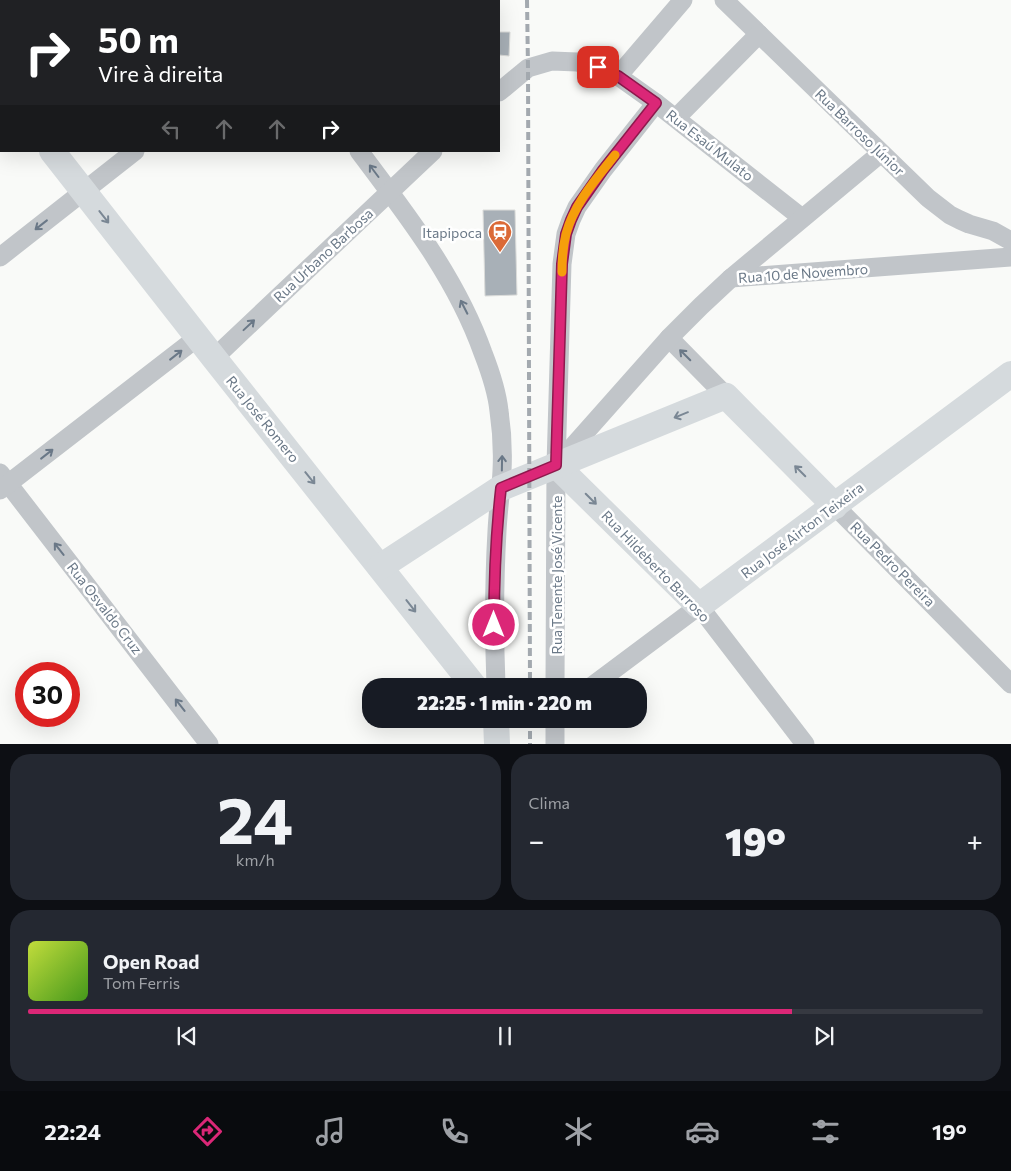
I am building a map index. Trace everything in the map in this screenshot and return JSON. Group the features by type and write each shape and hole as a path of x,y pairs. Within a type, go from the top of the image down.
{"street":[{"path":"618,76 683,0"},
{"name":"Rua Barroso Júnior","path":"724,0 928,198 950,215 969,224 994,230 1011,241"},
{"path":"676,118 759,34"},
{"name":"Rua Esaú Mulato","path":"500,91 528,68 552,61 577,62 598,67 618,76 656,103 802,218"},
{"name":"Rua Tenente José Vicente","path":"555,678 556,465 562,264 566,234 571,220 585,195 656,103"},
{"name":"Rua José Romero","path":"53,152 468,678"},
{"path":"0,257 134,152"},
{"path":"360,152 416,228 453,285 478,338 499,408 502,455 495,566 496,678"},
{"name":"Rua Urbano Barbosa","path":"214,358 432,152"},
{"path":"730,278 881,153"},
{"name":"Rua 10 de Novembro","path":"556,465 668,338 730,278 1011,257"},
{"path":"3,482 198,338"},
{"name":"Rua Pedro Pereira","path":"668,338 1011,684"},
{"name":"Rua José Airton Teixeira","path":"603,678 1011,374"},
{"path":"380,567 501,488 726,396"},
{"name":"Rua Hildeberto Barroso","path":"556,465 699,606 805,744"},
{"name":"Rua Osvaldo Cruz","path":"3,482 209,744"},
{"path":"496,728 497,744"},
{"path":"555,728 555,744"}],"building":[{"path":"500,32 510,32 509,56 500,55"},
{"name":"Itapipoca","path":"483,210 515,210 517,295 485,296"}],"railway":[{"path":"527,0 530,678"},
{"path":"530,728 530,744"}],"slow traffic":[{"path":"562,272 566,234 571,220 585,195 615,155"}],"place":[{"name":"Itapipoca","path":"500,253"}],"route":[{"path":"494,625 497,524 501,488 556,465 562,264 566,234 577,207 585,195 656,103 618,76 598,67"}]}
